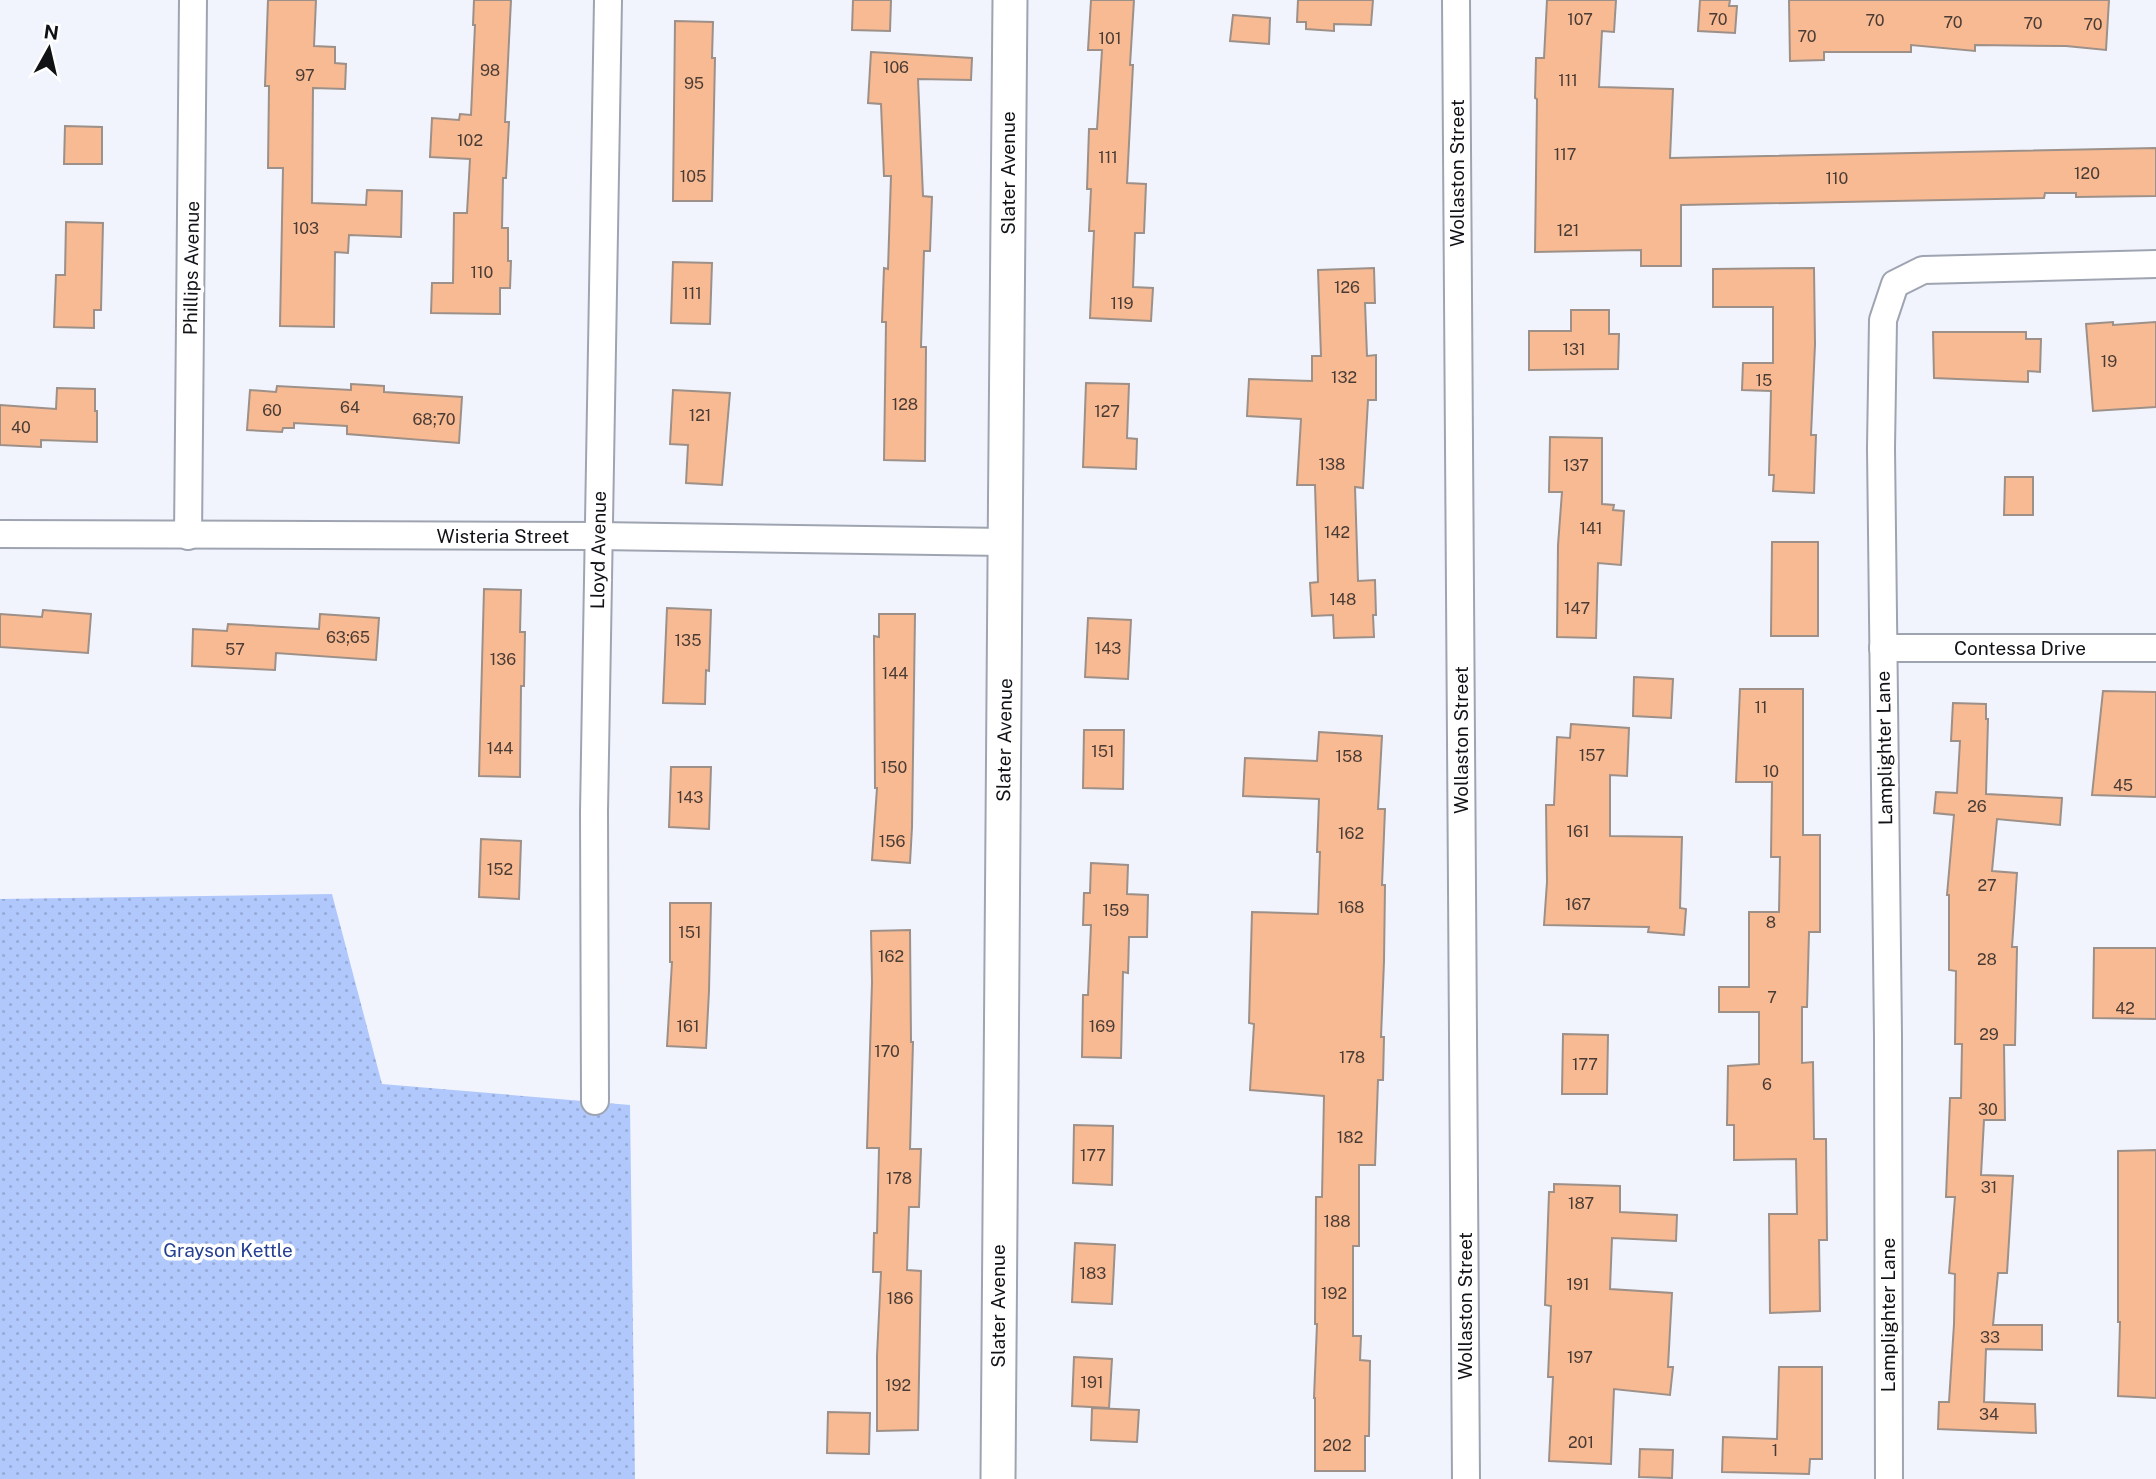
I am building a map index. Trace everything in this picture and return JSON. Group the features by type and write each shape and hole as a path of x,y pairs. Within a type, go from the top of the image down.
{"street":[{"name":"Phillips Avenue","path":"188,536 193,0"},
{"name":"Lloyd Avenue","path":"595,1101 594,813 608,0"},
{"name":"Slater Avenue","path":"998,1479 1010,0"},
{"name":"Wollaston Street","path":"1456,0 1466,1479"},
{"name":"Lamplighter Lane","path":"1889,1479 1888,1036 1881,448 1883,320 1895,284 1923,270 2156,264"},
{"name":"Wisteria Street","path":"0,534 598,536 1005,542"},
{"name":"Contessa Drive","path":"1883,648 2156,648"}],"green space":[{"name":"Grayson Kettle","path":"332,894 382,1084 630,1105 635,1479 0,1479 0,899"}],"building":[{"path":"268,0 316,0 314,46 335,47 335,63 346,64 345,89 313,88 312,203 366,205 367,190 402,191 401,237 349,235 348,253 335,252 334,327 280,326 283,168 268,168 269,86 265,86"},
{"path":"474,0 511,0 505,122 509,122 506,178 503,178 502,228 508,228 510,288 500,288 500,314 431,313 432,283 453,283 454,213 467,213 470,159 430,157 432,118 459,120 460,114 471,115"},
{"path":"853,0 891,0 890,31 852,30"},
{"path":"1091,0 1134,0 1127,183 1146,184 1144,233 1135,233 1133,287 1153,288 1151,321 1090,318 1094,231 1089,231 1089,129 1097,129 1102,50 1088,50"},
{"path":"1298,0 1373,0 1371,25 1334,24 1334,31 1306,29 1306,22 1297,22"},
{"path":"1547,0 1616,0 1614,32 1602,31 1599,87 1673,89 1670,158 2156,148 2156,196 2076,197 2076,193 2045,193 2044,198 1681,205 1681,266 1641,266 1641,250 1535,252 1536,58 1544,58"},
{"path":"1700,0 1730,0 1729,6 1737,6 1735,33 1698,31"},
{"path":"1789,0 2109,0 2106,50 2066,46 1975,45 1975,51 1911,45 1911,52 1824,52 1824,60 1790,61"},
{"path":"1233,15 1270,18 1269,44 1230,41"},
{"path":"675,21 713,22 712,58 715,58 712,201 673,201"},
{"path":"871,52 972,58 971,80 918,79 923,196 932,197 930,251 924,251 921,347 926,347 925,461 884,460 886,322 882,322 884,268 888,269 891,176 884,176 881,104 868,103"},
{"path":"65,126 102,127 102,164 64,164"},
{"path":"66,222 103,223 101,310 94,310 94,328 54,327 56,275 65,275"},
{"path":"673,262 712,263 710,324 671,323"},
{"path":"1374,268 1375,303 1365,303 1367,356 1376,355 1376,400 1368,400 1363,488 1355,487 1358,581 1375,580 1374,637 1334,638 1333,615 1312,616 1310,583 1318,582 1315,485 1297,485 1301,419 1247,416 1249,379 1312,381 1312,356 1321,356 1318,270"},
{"path":"1814,268 1815,344 1811,435 1816,435 1814,493 1773,491 1774,475 1769,475 1771,391 1742,390 1743,363 1773,363 1773,307 1713,307 1713,269"},
{"path":"1571,310 1609,310 1609,334 1619,334 1618,369 1529,370 1529,331 1571,331"},
{"path":"2113,322 2113,325 2156,322 2156,407 2093,411 2086,324"},
{"path":"1933,332 2026,332 2026,339 2041,339 2040,372 2028,371 2028,382 1934,378"},
{"path":"1086,383 1129,384 1127,438 1137,439 1136,469 1083,467"},
{"path":"351,384 384,386 384,392 462,397 459,443 347,434 347,426 294,423 294,428 283,428 282,432 247,430 250,390 276,392 277,386 351,390"},
{"path":"57,388 95,389 97,442 41,440 41,447 0,445 0,405 56,409"},
{"path":"673,390 730,393 722,485 686,483 688,445 670,444"},
{"path":"1550,437 1602,438 1602,504 1614,505 1613,510 1624,511 1621,565 1598,563 1596,638 1557,637 1558,545 1562,492 1549,492"},
{"path":"2005,477 2033,477 2033,515 2004,515"},
{"path":"1772,542 1818,542 1818,636 1771,636"},
{"path":"484,589 521,590 520,632 525,632 524,686 521,686 520,777 479,776"},
{"path":"667,608 711,610 705,704 663,703"},
{"path":"43,610 91,614 88,653 0,647 0,614 42,617"},
{"path":"320,614 379,618 376,660 276,653 275,670 192,666 193,629 227,631 228,624 319,629"},
{"path":"879,614 915,614 910,863 872,860 877,788 874,636 879,637"},
{"path":"1088,618 1131,620 1128,679 1085,677"},
{"path":"1634,677 1673,679 1671,718 1633,716"},
{"path":"1740,689 1803,689 1803,835 1820,835 1820,932 1809,932 1807,1007 1802,1007 1802,1063 1813,1062 1814,1139 1826,1139 1827,1240 1819,1240 1820,1311 1770,1313 1769,1214 1797,1214 1796,1159 1734,1160 1734,1125 1727,1125 1728,1066 1759,1064 1759,1012 1719,1012 1719,987 1749,987 1749,912 1779,912 1780,857 1771,857 1772,782 1736,782"},
{"path":"2103,691 2156,692 2156,797 2092,795"},
{"path":"1953,703 1986,704 1986,794 2062,798 2060,825 1997,819 1992,871 2017,873 2012,947 2017,947 2015,1045 2004,1045 2005,1120 1984,1120 1981,1175 2013,1176 2007,1273 1998,1273 1993,1325 2042,1325 2042,1350 1986,1349 1984,1402 2035,1404 2036,1433 1938,1429 1939,1402 1949,1402 1954,1324 1955,1274 1949,1273 1955,1197 1946,1197 1950,1098 1961,1098 1962,1044 1955,1044 1956,971 1949,970 1947,895 1954,815 1934,813 1936,792 1957,793 1960,741 1951,741"},
{"path":"1571,724 1629,728 1627,776 1610,775 1610,836 1682,837 1680,908 1686,909 1684,935 1648,932 1649,927 1544,925 1547,882 1546,805 1554,805 1557,737 1570,738"},
{"path":"1084,730 1124,730 1123,789 1083,788"},
{"path":"1319,732 1382,736 1378,809 1385,809 1382,885 1385,885 1381,1037 1384,1037 1383,1080 1378,1080 1375,1165 1359,1165 1359,1246 1353,1246 1353,1336 1361,1336 1360,1360 1370,1361 1369,1436 1365,1436 1365,1471 1315,1471 1316,1197 1322,1197 1324,1096 1250,1090 1254,1024 1249,1023 1252,912 1318,914 1320,852 1317,852 1319,799 1243,796 1245,758 1317,761"},
{"path":"671,767 711,767 709,829 669,827"},
{"path":"481,839 521,841 519,899 479,897"},
{"path":"1091,863 1128,865 1127,894 1148,895 1147,937 1129,937 1128,973 1123,972 1121,1058 1082,1057 1083,995 1088,995 1091,925 1083,925 1084,893 1090,893"},
{"path":"670,903 711,903 706,1048 667,1046 672,962"},
{"path":"910,930 913,1042 910,1149 921,1149 919,1207 909,1207 907,1270 921,1271 918,1430 877,1431 881,1272 873,1272 874,1233 877,1233 879,1148 867,1148 871,931"},
{"path":"2094,948 2156,948 2156,1019 2093,1018"},
{"path":"1563,1034 1608,1035 1607,1094 1562,1094"},
{"path":"1074,1125 1113,1126 1112,1185 1073,1183"},
{"path":"2156,1150 2156,1398 2118,1396 2118,1151"},
{"path":"1554,1184 1620,1186 1620,1212 1677,1215 1676,1241 1612,1238 1610,1289 1672,1293 1668,1367 1673,1367 1670,1395 1614,1389 1611,1464 1549,1461 1553,1377 1548,1377 1551,1306 1545,1305 1549,1192 1554,1192"},
{"path":"1075,1243 1115,1245 1112,1304 1072,1302"},
{"path":"1074,1357 1112,1359 1109,1408 1072,1406"},
{"path":"1779,1367 1822,1367 1822,1459 1810,1459 1809,1474 1722,1472 1723,1437 1777,1439"},
{"path":"1092,1408 1139,1410 1137,1442 1091,1440"},
{"path":"828,1412 870,1413 869,1454 827,1453"},
{"path":"1640,1449 1673,1450 1672,1478 1639,1477"}]}
